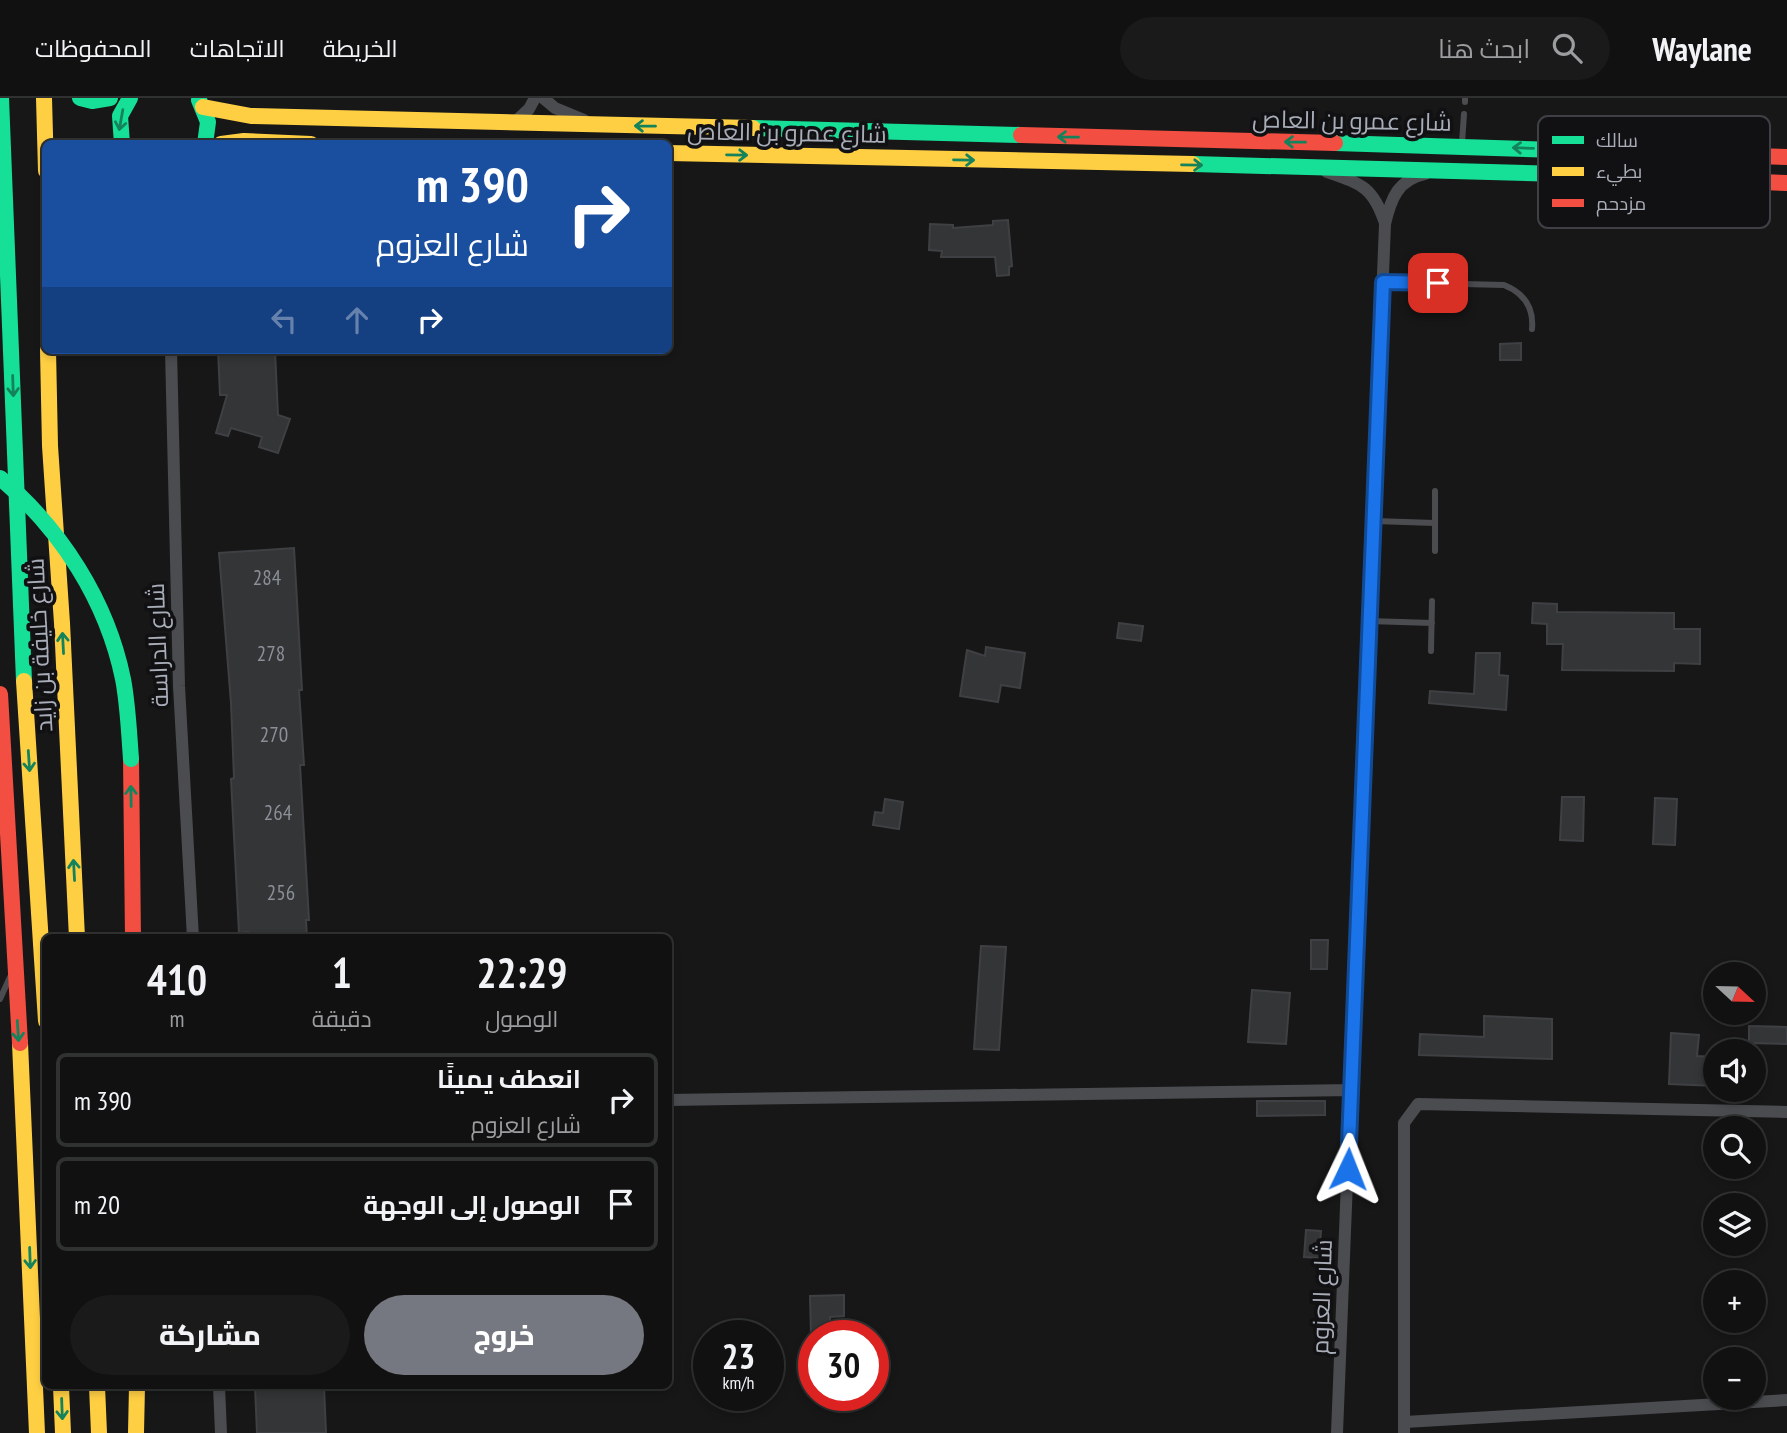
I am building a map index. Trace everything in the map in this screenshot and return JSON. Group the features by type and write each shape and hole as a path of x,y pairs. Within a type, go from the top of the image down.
{"main road":[{"name":"شارع خليفة بن زايد","path":"1,98 21,633 42,959"},
{"path":"44,98 45,140"},
{"path":"80,98 92,101 110,98"},
{"path":"122,140 120,116 130,98"},
{"path":"200,103 208,129 206,140"},
{"name":"شارع عمرو بن العاص","path":"200,103 251,117 1538,149"},
{"name":"شارع عمرو بن العاص","path":"672,153 1538,173"},
{"name":"شارع خليفة بن زايد","path":"48,354 50,446 62,623 77,934"},
{"path":"0,478 28,502 65,549 103,618 115,649 123,678 131,759 133,934"},
{"path":"0,694 25,1139 37,1433"},
{"path":"61,1389 63,1433"},
{"path":"97,1389 99,1433"},
{"path":"136,1433 137,1389"}],"street":[{"path":"512,125 529,109 535,98"},
{"path":"543,98 555,108 597,125"},
{"name":"شارع العزوم","path":"1315,168 1366,187 1379,205 1385,224"},
{"name":"شارع العزوم","path":"1337,1433 1385,224 1392,198 1407,179 1453,170"},
{"name":"شارع الدراسة","path":"171,354 179,686 193,934"},
{"path":"672,1100 1351,1090"},
{"path":"1787,1112 1418,1104 1404,1123 1404,1428 1787,1400"},
{"path":"219,1389 221,1433"}],"lane":[{"path":"1462,146 1464,114"},
{"path":"1383,282 1504,285 1527,301 1531,310 1532,329"},
{"path":"1435,491 1435,551"},
{"path":"1374,521 1435,523"},
{"path":"1431,651 1432,601"},
{"path":"1369,621 1432,623"},
{"path":"0,999 14,969"}],"building":[{"path":"1008,220 1012,266 1009,267 1009,275 997,276 995,257 941,257 942,251 929,250 930,224 953,225 953,228 993,225 993,221"},
{"path":"1521,343 1521,360 1500,360 1500,344"},
{"path":"218,354 275,354 278,415 290,419 278,453 259,447 262,437 231,428 228,436 216,433 227,395 220,395"},
{"path":"294,548 302,690 299,690 304,765 300,765 309,920 306,920 307,934 239,933 231,779 234,778 231,703 219,553"},
{"path":"1533,603 1557,604 1557,612 1674,613 1674,629 1700,629 1700,664 1674,663 1674,671 1562,670 1563,644 1547,644 1547,624 1532,623"},
{"path":"1119,623 1143,626 1141,641 1117,638"},
{"path":"986,647 1025,653 1020,688 1001,685 998,702 960,696 967,650 985,656"},
{"path":"1476,653 1500,653 1499,675 1508,676 1506,710 1429,703 1430,691 1474,694"},
{"path":"1562,797 1584,797 1583,841 1560,840"},
{"path":"1655,798 1677,799 1675,845 1653,844"},
{"path":"885,799 903,802 899,829 873,825 875,812 883,813"},
{"path":"1311,940 1328,940 1327,969 1311,969"},
{"path":"981,946 1006,947 999,1050 974,1049"},
{"path":"1252,990 1290,993 1286,1044 1248,1042"},
{"path":"1484,1016 1552,1019 1552,1059 1419,1055 1420,1034 1484,1037"},
{"path":"1749,1026 1787,1027 1787,1044 1766,1043 1766,1039 1749,1039"},
{"path":"1671,1033 1699,1035 1697,1056 1703,1056 1703,1085 1669,1084"},
{"path":"1257,1101 1325,1101 1325,1115 1257,1116"},
{"path":"1306,1230 1321,1231 1319,1258 1304,1257"},
{"path":"844,1295 844,1316 830,1317 830,1320 811,1320 810,1296"},
{"path":"255,1389 324,1389 326,1433 257,1433"}],"traffic: fast":[{"path":"1,98 24,681"},
{"path":"80,98 92,101 110,98"},
{"path":"122,140 120,116 130,98"},
{"path":"199,100 208,122 206,140"},
{"path":"753,128 1021,135"},
{"path":"1335,143 1538,149"},
{"path":"1193,164 1538,173"},
{"path":"0,478 43,520 62,543 106,622 123,679 131,759"}],"traffic: slow":[{"path":"44,98 45,140"},
{"path":"203,107 251,116 753,128"},
{"path":"672,153 1193,164"},
{"path":"48,354 50,446 62,623 77,934"},
{"path":"24,681 42,959"},
{"path":"20,1043 37,1433"},
{"path":"61,1389 63,1433"},
{"path":"97,1389 99,1433"},
{"path":"136,1433 137,1389"}],"traffic: jam":[{"path":"1021,135 1335,143"},
{"path":"1770,156 1787,157"},
{"path":"1770,182 1787,183"},
{"path":"0,694 20,1043"},
{"path":"131,759 133,934"}],"route":[{"path":"1348,1169 1383,282 1438,283"}]}
